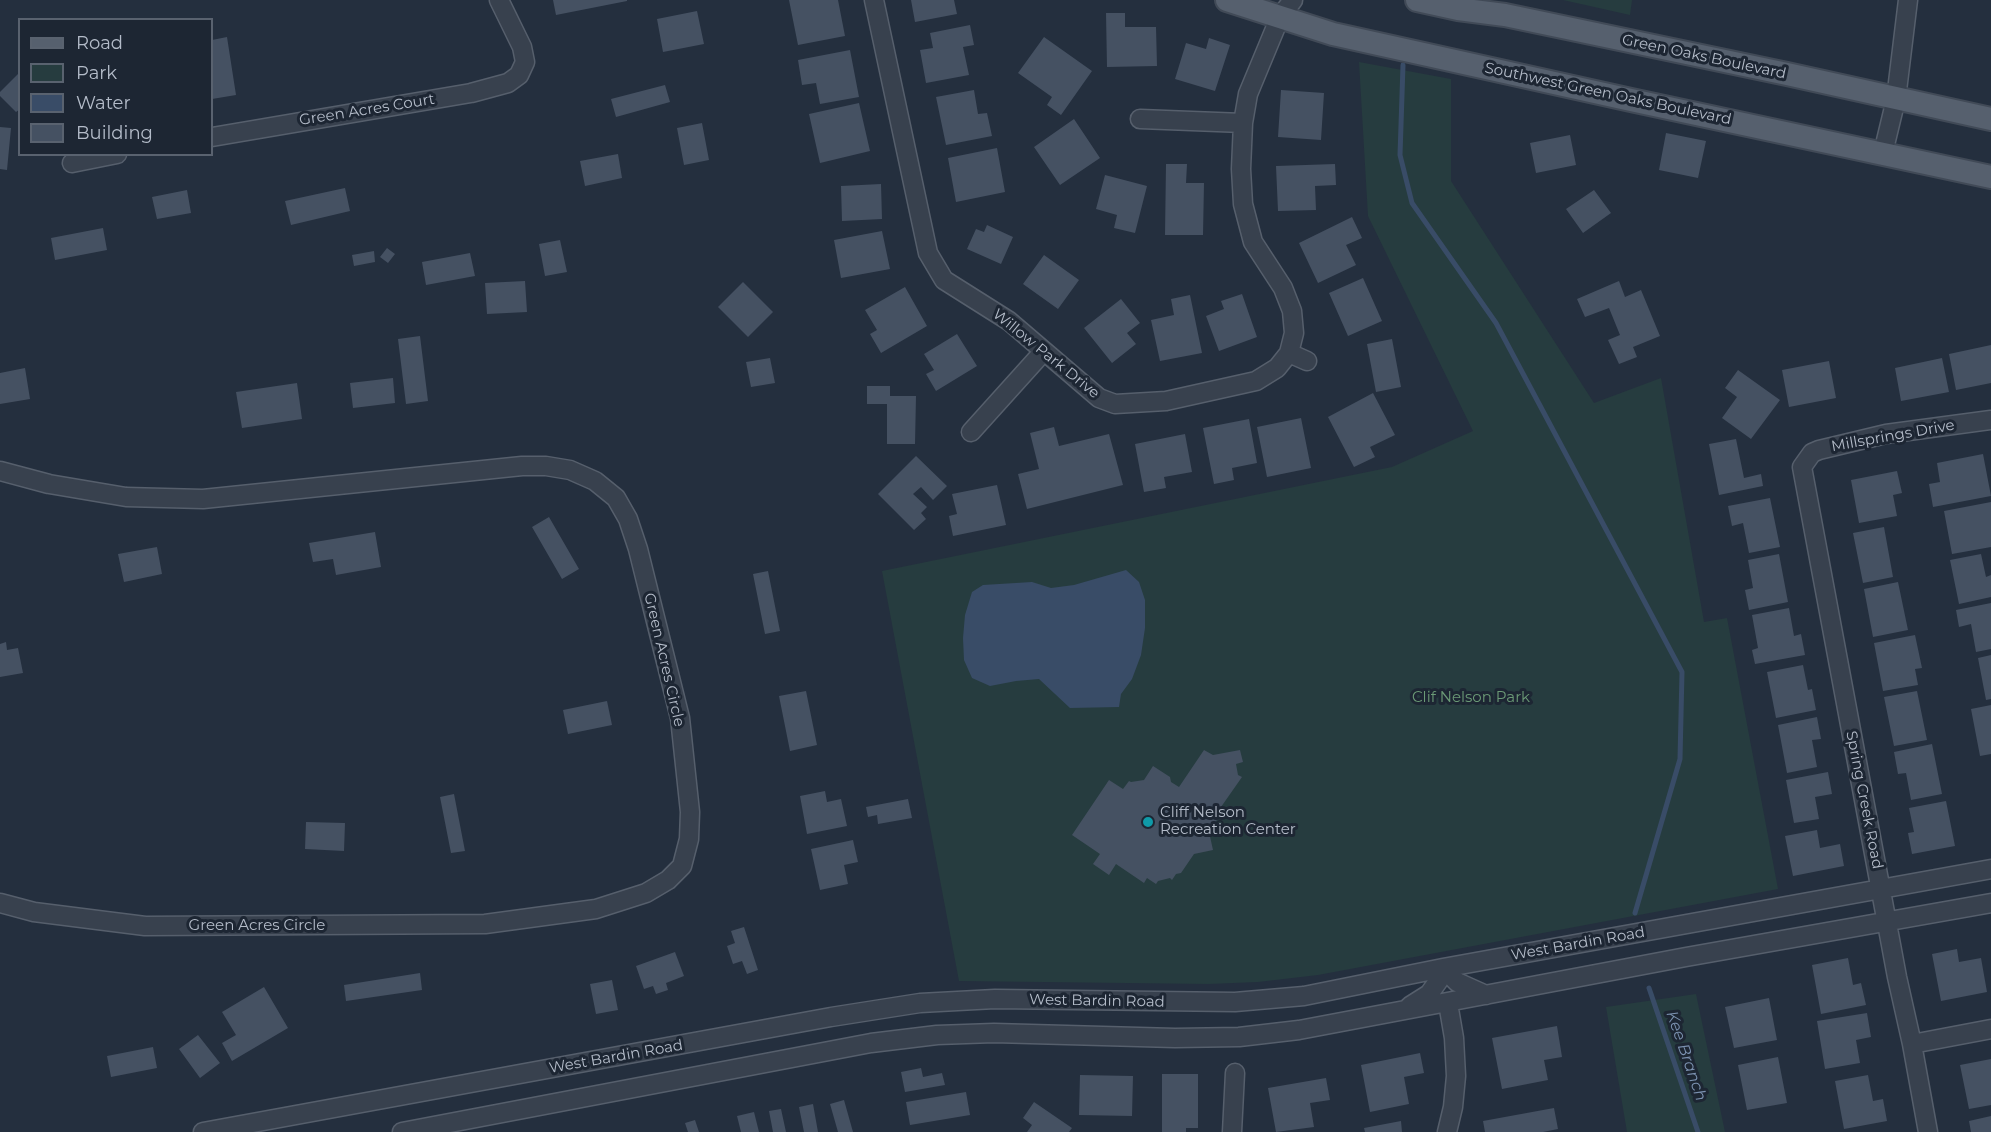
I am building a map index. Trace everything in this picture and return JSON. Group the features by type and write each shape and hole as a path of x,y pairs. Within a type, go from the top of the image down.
{"main road":[{"name":"Southwest Green Oaks Boulevard","path":"1227,0 1287,8 1333,34 1991,177"},
{"name":"Green Oaks Boulevard","path":"1417,0 1517,18 1991,119"}],"street":[{"name":"Green Acres Court","path":"213,137 471,93 508,83 519,75 525,62 522,47 499,0"},
{"name":"Willow Park Drive","path":"874,0 928,253 944,280 1009,321 1099,398 1115,404 1166,401 1256,381 1277,368 1289,353"},
{"path":"1883,153 1896,99 1908,0"},
{"path":"1287,8 1248,94 1243,123 1241,168 1243,204 1253,242 1283,288 1292,311 1294,333 1289,353 1307,361"},
{"path":"1140,119 1243,123"},
{"path":"72,163 107,156"},
{"path":"971,432 1044,351"},
{"name":"Millsprings Drive","path":"1802,467 1812,453 1819,450 1886,434 1991,420"},
{"name":"Green Acres Circle","path":"0,471 49,484 126,497 192,498 522,466 546,466 570,470 595,481 616,498 628,519 638,549 680,718 690,812 689,839 682,866 668,880 646,893 596,909 486,924 145,926 34,912 0,903"},
{"name":"Spring Creek Road","path":"1802,467 1928,1132"},
{"name":"West Bardin Road","path":"203,1132 831,1017 920,1003 995,999 1235,1002 1304,996 1443,968 1991,869"},
{"path":"402,1132 872,1043 936,1035 994,1033 1175,1038 1239,1036 1299,1030 1686,957 1991,903"},
{"path":"1403,1010 1429,994 1439,980 1443,968 1457,982 1488,995"},
{"path":"994,1033 995,999"},
{"path":"1447,1132 1453,1107 1456,1076 1454,1038 1448,1003"},
{"path":"1912,1044 1991,1029"},
{"path":"1232,1132 1235,1073"}],"green space":[{"path":"1563,0 1632,0 1630,15"},
{"name":"Clif Nelson Park","path":"1359,62 1451,79 1451,181 1594,403 1661,378 1704,622 1727,618 1778,889 1318,975 1258,982 1209,984 959,981 882,571 1392,467 1473,431 1368,216"},
{"path":"1696,994 1725,1132 1627,1132 1606,1007"}],"water":[{"path":"1126,570 1139,582 1145,600 1145,628 1141,655 1132,679 1121,694 1119,707 1070,708 1039,679 990,686 972,678 964,660 963,638 965,615 972,592 983,585 1032,582 1051,588 1074,585"}],"building":[{"path":"553,0 627,0 627,1 556,15"},
{"path":"789,0 838,0 845,36 798,45"},
{"path":"911,0 954,0 957,14 915,22"},
{"path":"697,11 704,44 663,52 657,19"},
{"path":"1106,13 1125,13 1125,27 1156,27 1157,66 1107,67"},
{"path":"970,25 974,45 963,47 969,75 926,83 920,50 933,48 930,33"},
{"path":"227,37 236,95 213,99 213,40"},
{"path":"1044,37 1092,71 1061,115 1047,105 1052,97 1018,73"},
{"path":"1209,38 1230,45 1215,91 1175,79 1186,43 1206,49"},
{"path":"850,50 859,97 820,104 816,83 802,85 798,60"},
{"path":"18,74 18,110 16,112 0,96 0,92"},
{"path":"665,85 670,102 616,117 611,99"},
{"path":"974,90 978,114 987,113 992,136 946,145 936,97"},
{"path":"1281,90 1324,93 1321,140 1278,137"},
{"path":"859,103 870,151 820,163 809,114"},
{"path":"1074,119 1100,158 1060,185 1034,147"},
{"path":"702,123 709,160 684,165 677,128"},
{"path":"0,127 11,128 7,170 0,169"},
{"path":"1666,133 1706,141 1698,178 1659,170"},
{"path":"1570,135 1576,165 1536,173 1530,143"},
{"path":"997,148 1005,192 956,202 948,158"},
{"path":"618,154 622,178 585,186 580,161"},
{"path":"1166,164 1187,164 1186,183 1204,183 1203,235 1165,235"},
{"path":"1335,164 1336,185 1315,186 1316,210 1278,211 1276,166"},
{"path":"1105,175 1147,186 1135,233 1114,228 1117,215 1096,209"},
{"path":"881,184 882,219 842,221 841,186"},
{"path":"345,188 350,211 291,225 285,201"},
{"path":"187,190 191,213 157,219 152,197"},
{"path":"1594,190 1611,213 1583,233 1566,209"},
{"path":"1352,217 1362,238 1346,245 1356,265 1318,283 1299,243"},
{"path":"987,225 1013,237 1001,264 967,249 976,229 984,232"},
{"path":"103,228 107,250 55,260 51,238"},
{"path":"882,231 890,269 841,278 834,240"},
{"path":"560,240 567,272 545,276 539,244"},
{"path":"387,248 395,254 388,263 380,257"},
{"path":"374,251 375,262 354,266 352,255"},
{"path":"470,253 475,276 426,285 422,262"},
{"path":"1044,255 1079,280 1058,309 1023,284"},
{"path":"1363,278 1382,321 1348,336 1329,293"},
{"path":"525,281 527,312 487,314 485,283"},
{"path":"1619,281 1625,297 1641,290 1660,336 1633,347 1637,357 1619,364 1608,340 1620,335 1609,308 1585,317 1577,299"},
{"path":"743,282 773,312 748,337 718,307"},
{"path":"905,287 927,326 881,353 870,334 877,330 865,310"},
{"path":"1242,294 1257,337 1219,351 1206,316 1224,309 1221,301"},
{"path":"1190,295 1202,353 1160,361 1151,320 1174,315 1171,299"},
{"path":"1121,299 1140,323 1127,333 1136,344 1112,363 1084,328"},
{"path":"957,334 977,366 936,391 926,374 934,370 924,354"},
{"path":"420,336 428,401 406,404 398,339"},
{"path":"1392,339 1401,387 1376,392 1367,344"},
{"path":"1991,345 1991,383 1956,390 1949,354"},
{"path":"770,358 775,383 751,387 746,362"},
{"path":"1942,358 1949,392 1901,401 1895,368"},
{"path":"1829,361 1836,398 1789,407 1782,370"},
{"path":"25,368 30,399 0,404 0,373"},
{"path":"1738,370 1780,400 1751,439 1722,418 1737,397 1725,388"},
{"path":"393,378 395,403 353,408 350,383"},
{"path":"297,383 302,419 242,428 236,392"},
{"path":"867,386 890,386 890,396 916,396 915,444 887,444 887,404 867,404"},
{"path":"1373,393 1395,435 1370,447 1375,457 1354,467 1328,417"},
{"path":"1301,418 1311,468 1267,477 1257,427"},
{"path":"1249,419 1257,463 1232,468 1234,480 1214,484 1203,428"},
{"path":"1054,427 1059,446 1109,434 1123,485 1027,509 1018,474 1039,469 1030,433"},
{"path":"1185,434 1192,472 1164,477 1166,488 1144,492 1135,444"},
{"path":"1736,439 1744,478 1761,474 1763,486 1719,495 1709,444"},
{"path":"1983,454 1991,496 1933,507 1929,484 1940,482 1937,463"},
{"path":"916,456 947,486 933,500 921,487 913,494 927,507 921,513 926,519 914,530 878,494"},
{"path":"1897,471 1902,493 1893,495 1897,516 1859,523 1851,480"},
{"path":"997,485 1006,525 953,536 949,516 957,514 952,494"},
{"path":"1770,498 1780,547 1749,553 1743,523 1732,526 1728,506"},
{"path":"1991,502 1991,547 1952,554 1944,511"},
{"path":"549,517 579,569 562,579 532,527"},
{"path":"1884,527 1893,577 1863,583 1853,533"},
{"path":"375,532 381,567 336,575 333,559 313,562 309,543"},
{"path":"157,547 162,574 124,582 118,554"},
{"path":"1779,554 1788,602 1749,610 1745,590 1753,588 1748,560"},
{"path":"1981,554 1986,577 1991,575 1991,597 1959,604 1950,560"},
{"path":"768,571 780,631 765,634 753,574"},
{"path":"1898,582 1908,630 1873,637 1864,589"},
{"path":"1991,603 1991,649 1976,652 1971,624 1959,627 1956,610"},
{"path":"1789,608 1794,636 1801,634 1805,655 1755,664 1752,650 1758,648 1752,615"},
{"path":"1915,635 1922,668 1915,669 1918,685 1883,691 1874,643"},
{"path":"6,642 7,650 18,648 23,673 0,677 0,644"},
{"path":"1991,655 1991,699 1986,700 1978,658"},
{"path":"1803,665 1808,690 1812,689 1816,710 1776,718 1767,672"},
{"path":"806,691 817,745 790,751 779,696"},
{"path":"1917,691 1927,740 1894,746 1884,697"},
{"path":"607,701 612,725 568,734 563,710"},
{"path":"1991,705 1991,754 1980,756 1971,709"},
{"path":"1817,717 1821,739 1812,740 1817,767 1787,773 1778,725"},
{"path":"1932,744 1942,794 1911,800 1906,773 1898,774 1894,752"},
{"name":"Cliff Nelson Recreation Center","path":"1204,750 1213,755 1240,750 1243,762 1236,764 1238,775 1242,777 1221,807 1222,812 1209,832 1213,850 1194,854 1181,873 1176,874 1172,880 1170,878 1158,881 1156,884 1147,878 1144,883 1116,864 1109,875 1093,864 1100,854 1072,835 1109,780 1123,789 1129,781 1144,780 1153,766 1170,777 1171,782 1179,787"},
{"path":"1828,772 1832,794 1815,797 1819,819 1794,823 1786,780"},
{"path":"825,791 827,802 841,799 847,826 807,834 800,796"},
{"path":"454,794 465,851 451,853 440,797"},
{"path":"908,799 912,818 878,824 877,815 868,817 866,807"},
{"path":"1946,801 1955,846 1912,854 1908,833 1914,832 1909,808"},
{"path":"306,822 345,823 344,851 305,849"},
{"path":"1817,830 1820,848 1840,844 1844,866 1793,876 1785,836"},
{"path":"853,840 858,862 844,865 848,884 820,890 811,849"},
{"path":"744,927 758,970 747,974 742,961 733,964 727,946 735,943 731,931"},
{"path":"1957,949 1959,962 1981,958 1987,992 1941,1001 1932,954"},
{"path":"675,952 684,976 666,983 668,990 656,994 653,986 644,989 636,966"},
{"path":"1848,958 1853,985 1861,983 1866,1005 1821,1014 1812,965"},
{"path":"420,973 422,990 346,1001 344,985"},
{"path":"612,980 618,1010 596,1014 590,984"},
{"path":"264,987 288,1028 232,1061 222,1043 236,1035 222,1012"},
{"path":"1769,998 1777,1040 1734,1048 1725,1007"},
{"path":"1867,1013 1871,1037 1856,1040 1860,1063 1825,1069 1817,1021"},
{"path":"1557,1026 1562,1057 1544,1060 1548,1080 1502,1089 1492,1038"},
{"path":"198,1035 220,1063 200,1078 179,1049"},
{"path":"153,1047 157,1068 111,1077 107,1056"},
{"path":"1420,1053 1424,1073 1404,1077 1409,1104 1370,1112 1361,1065"},
{"path":"1778,1057 1787,1103 1747,1110 1738,1065"},
{"path":"1991,1059 1991,1105 1969,1109 1960,1065"},
{"path":"921,1068 923,1077 942,1073 945,1085 905,1092 901,1072"},
{"path":"1162,1074 1198,1074 1198,1128 1186,1128 1186,1132 1162,1132"},
{"path":"1080,1075 1133,1076 1132,1116 1079,1115"},
{"path":"1868,1075 1873,1101 1883,1099 1887,1121 1844,1129 1835,1081"},
{"path":"1326,1078 1330,1100 1310,1103 1314,1127 1276,1132 1268,1088"},
{"path":"966,1092 970,1115 910,1125 906,1102"},
{"path":"844,1100 853,1132 838,1132 830,1104"},
{"path":"1034,1102 1072,1128 1069,1132 1027,1132 1032,1125 1023,1118"},
{"path":"813,1104 818,1132 804,1132 799,1107"},
{"path":"1554,1108 1558,1129 1543,1132 1485,1132 1483,1121"},
{"path":"781,1109 786,1132 773,1132 769,1111"},
{"path":"754,1112 759,1132 741,1132 737,1116"},
{"path":"1991,1116 1991,1132 1971,1132 1969,1121"},
{"path":"695,1120 699,1132 688,1132 685,1123"},
{"path":"1401,1121 1402,1132 1365,1132 1364,1128"}],"waterway":[{"path":"1403,65 1400,155 1412,203 1496,323 1682,672 1680,759 1635,913"},
{"name":"Kee Branch","path":"1649,988 1698,1132"}],"place":[{"name":"Cliff Nelson Recreation Center","path":"1148,822"}]}
